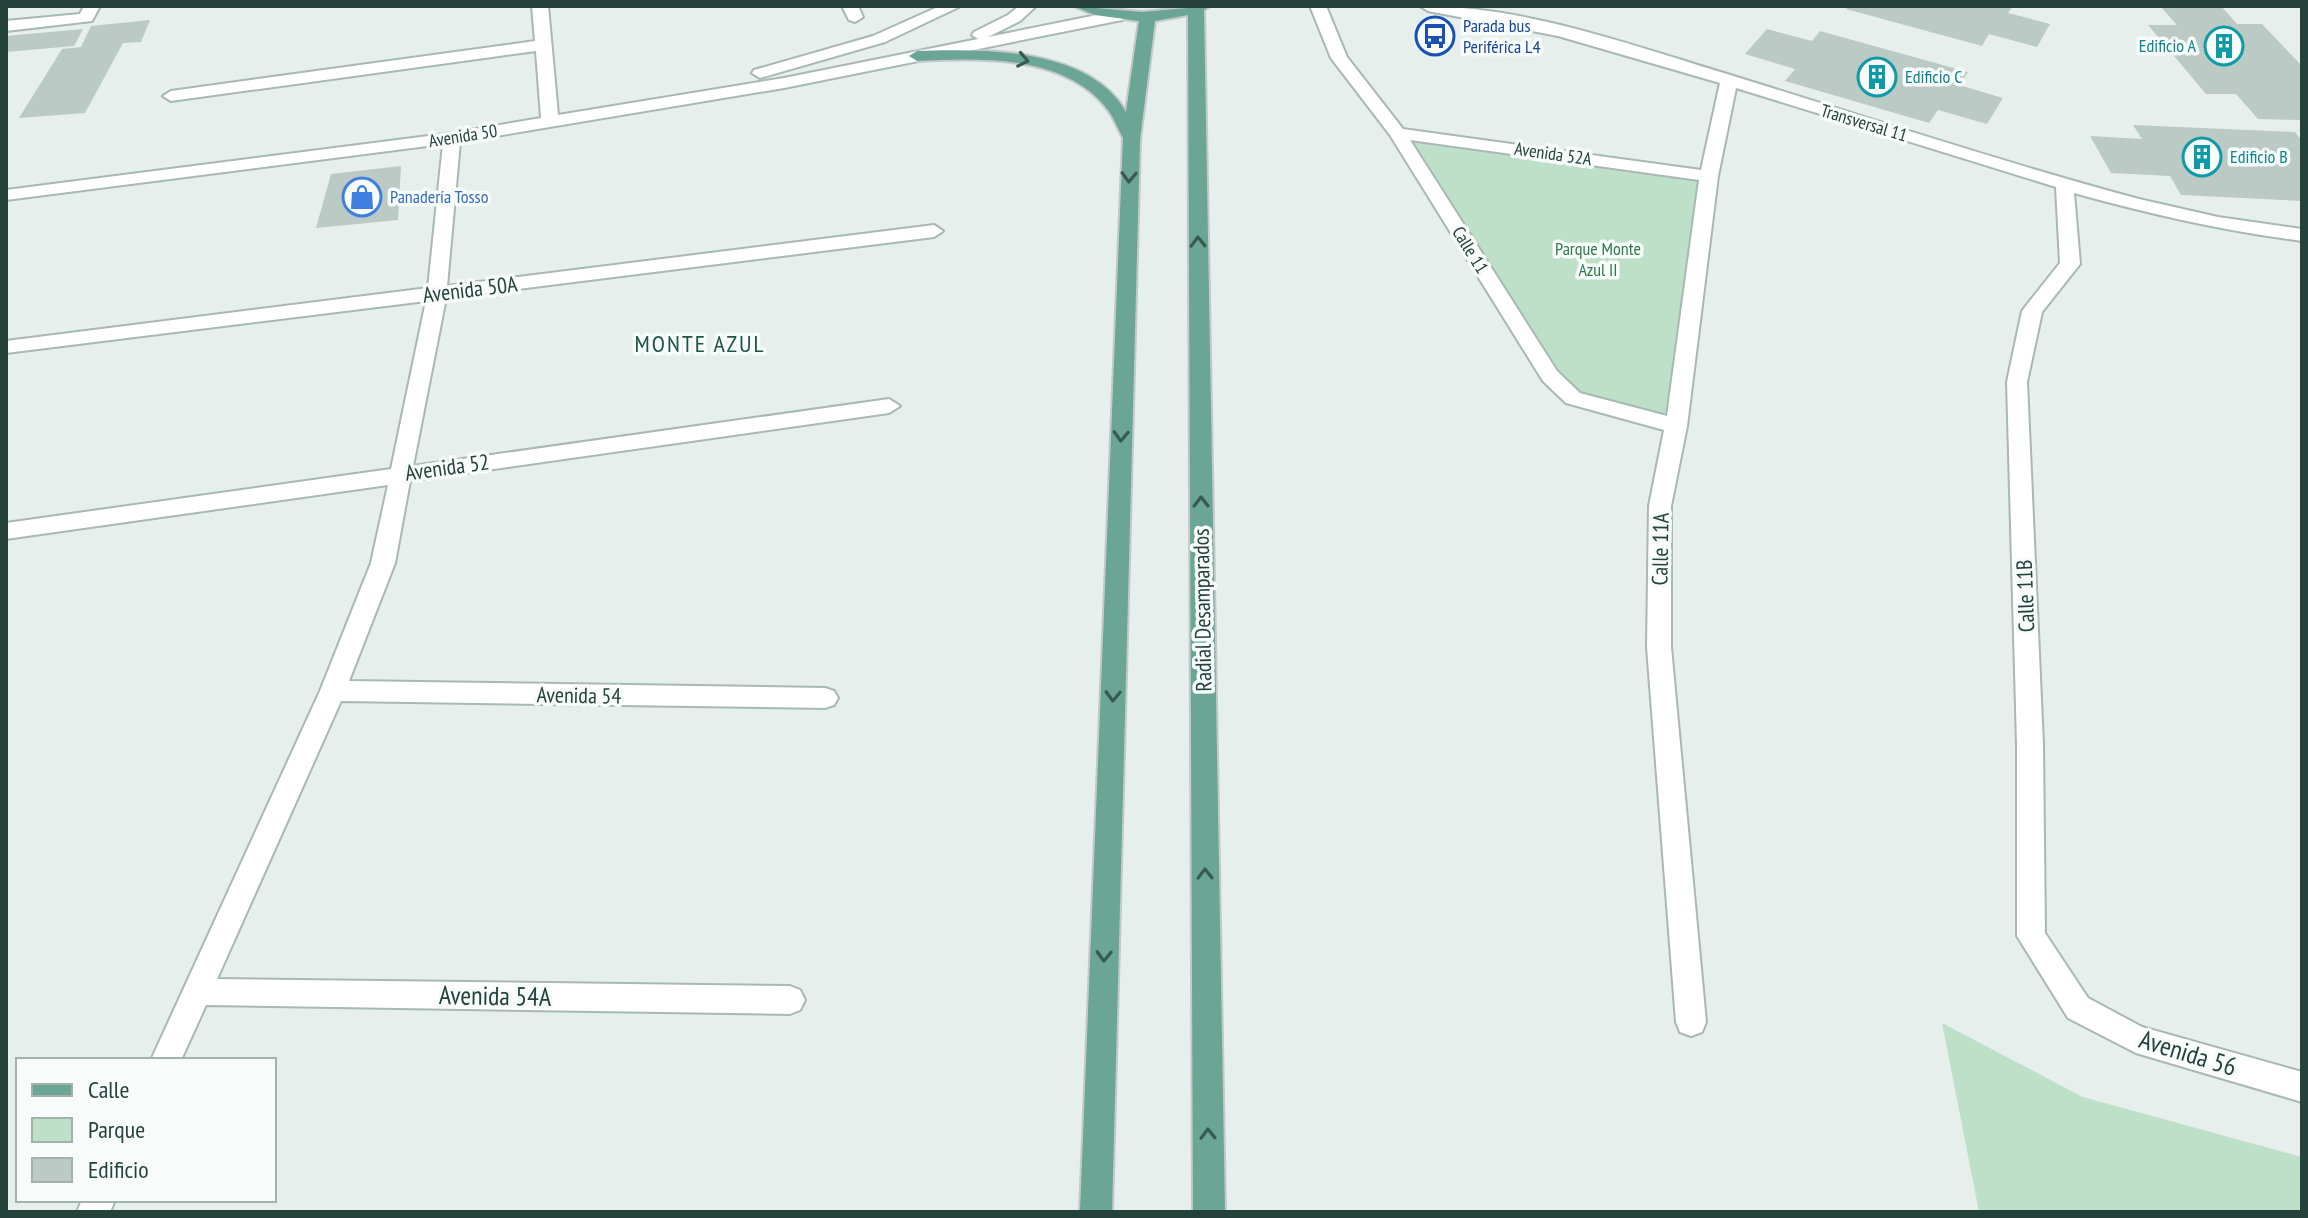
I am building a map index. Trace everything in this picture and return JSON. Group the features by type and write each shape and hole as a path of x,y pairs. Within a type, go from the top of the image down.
{"main road":[{"path":"1081,6 1122,15 1148,16 1199,7"},
{"name":"Radial Desamparados","path":"1199,7 1209,1212"},
{"path":"1096,1212 1131,139 1148,16"},
{"path":"917,56 961,53 1003,56 1043,64 1077,77 1104,94 1123,115 1131,139"}],"street":[{"path":"6,26 86,18 92,6"},
{"path":"540,6 550,122"},
{"path":"638,107 879,39 953,6"},
{"name":"Avenida 50","path":"917,56 987,32 1028,6"},
{"name":"Calle 11","path":"1318,6 1339,58 1397,133 1550,376 1573,398 1676,426"},
{"name":"Transversal 11","path":"1428,6 1532,23 1729,80 2065,186 2245,229 2302,235"},
{"name":"Avenida 50","path":"6,195 452,138 917,56 1122,15"},
{"path":"171,96 543,45"},
{"name":"Calle 11A","path":"1691,1022 1659,647 1660,506 1676,426 1709,176 1729,80"},
{"name":"Avenida 52A","path":"1397,133 1709,176"},
{"path":"167,1058 333,691 383,563 437,293 452,138"},
{"name":"Calle 11B","path":"2065,186 2070,264 2032,311 2017,382 2030,744 2031,936 2078,1008"},
{"name":"Avenida 50A","path":"6,347 934,231"},
{"name":"Avenida 52","path":"6,531 889,406"},
{"name":"Avenida 54","path":"333,691 825,698"},
{"name":"Avenida 54A","path":"199,992 790,1000"},
{"name":"Avenida 56","path":"2078,1008 2136,1039 2302,1087"}],"green space":[{"name":"Parque Monte Azul II","path":"1397,133 1709,176 1676,426 1573,398"},
{"path":"1942,1023 2083,1097 2302,1157 2302,1212 1979,1212"}],"building":[{"path":"1848,6 2013,6 2008,13 2050,24 2037,47 1989,34 1982,46 1846,9"},
{"name":"Edificio A","path":"2160,6 2221,6 2237,24 2262,24 2302,66 2302,97 2299,97 2302,101 2302,120 2258,119 2236,94 2206,94 2148,25 2177,25"},
{"path":"150,20 141,42 123,43 85,113 19,118 62,49 81,47 91,26"},
{"path":"83,29 74,46 6,52 6,36"},
{"name":"Edificio C","path":"1767,29 1812,41 1820,31 1968,72 1959,85 2003,98 1987,124 1938,110 1929,123 1785,81 1795,69 1745,54"},
{"name":"Edificio B","path":"2133,125 2295,132 2302,141 2302,201 2181,195 2170,176 2111,173 2090,136 2142,139"},
{"name":"Panadería Tosso","path":"401,166 398,220 316,228 331,174"}],"place":[{"name":"Parada bus Periférica L4","path":"1435,36"},
{"name":"Edificio A","path":"2224,46"},
{"name":"Edificio C","path":"1877,77"},
{"name":"Edificio B","path":"2202,157"},
{"name":"Panadería Tosso","path":"362,197"}],"district":[{"name":"MONTE AZUL","path":"700,344"}]}
